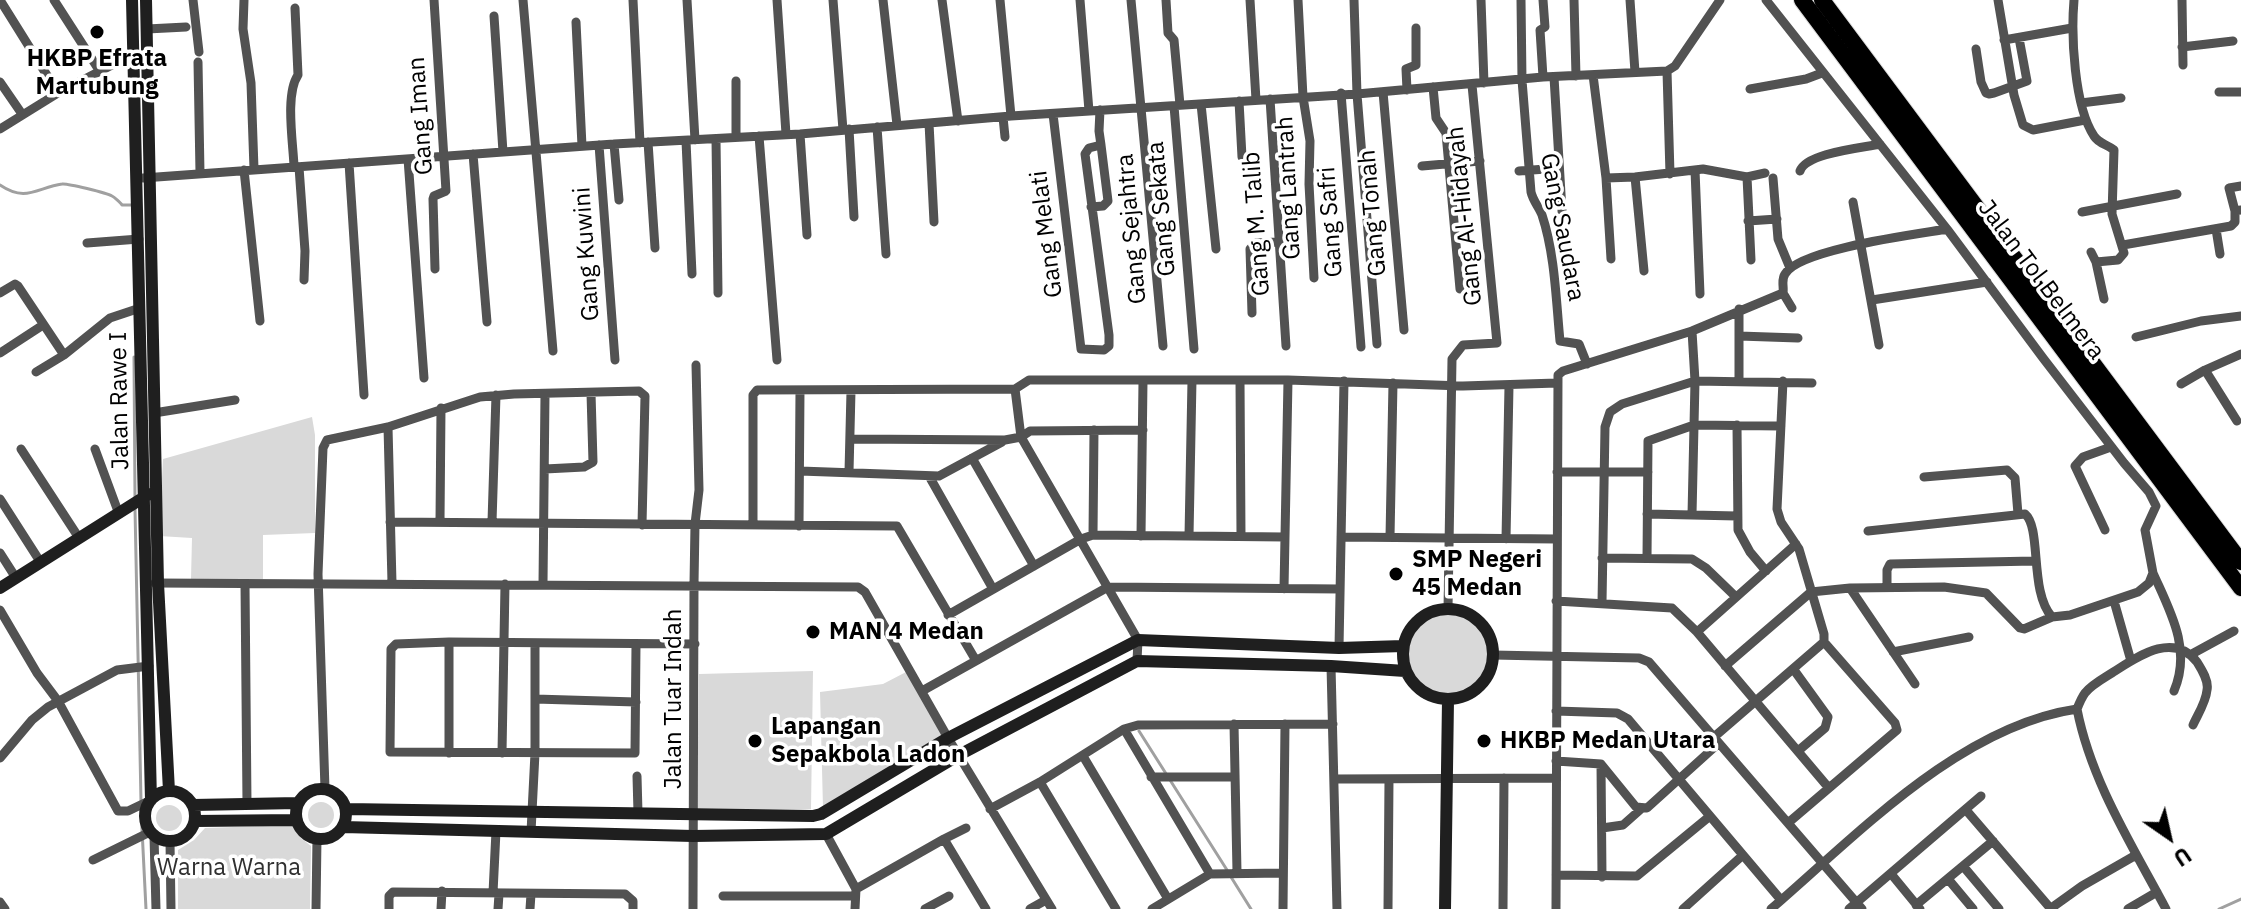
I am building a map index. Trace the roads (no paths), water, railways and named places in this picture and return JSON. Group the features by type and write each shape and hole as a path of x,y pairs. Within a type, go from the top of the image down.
{"highway":[{"name":"Jalan Tol Belmera","path":"1802,0 2241,588"},
{"name":"Jalan Tol Belmera","path":"1822,0 2241,562"}],"street":[{"path":"0,0 58,93"},
{"path":"54,0 99,70"},
{"name":"Jalan Rawe I","path":"132,0 135,240 140,308 138,502 152,583 169,791"},
{"name":"Jalan Rawe I","path":"145,802 143,666 152,583 156,490 146,0"},
{"path":"193,0 198,57 200,173"},
{"path":"244,0 243,29 251,83 249,170 260,321"},
{"name":"Gang Iman","path":"434,0 446,191 433,199 435,269"},
{"path":"523,0 553,351"},
{"path":"633,0 655,248"},
{"path":"687,0 692,274"},
{"path":"777,0 786,134"},
{"path":"833,0 854,217"},
{"path":"883,0 897,125"},
{"path":"942,0 958,121"},
{"path":"1000,0 1007,116 1005,137"},
{"path":"1080,0 1101,145 1108,201 1103,206 1091,207 1085,154 1089,148 1101,145"},
{"name":"Gang Sejahtra","path":"1131,0 1163,346"},
{"name":"Gang Sekata","path":"1166,0 1168,33 1174,40 1194,349"},
{"path":"1250,0 1256,100"},
{"name":"Gang Lantrah","path":"1298,0 1303,97 1310,141 1314,278"},
{"path":"1354,0 1359,78 1357,94 1377,344"},
{"path":"1481,0 1484,83"},
{"name":"Gang Saudara","path":"1521,0 1524,170 1533,201 1541,211 1550,252 1560,341 1579,344 1587,364"},
{"path":"1543,0 1545,27 1540,30 1559,168 1564,244"},
{"path":"1574,0 1576,76"},
{"path":"1630,0 1635,72"},
{"path":"136,178 582,146 800,134 1007,116 1667,71 1675,66 1720,0"},
{"path":"1766,0 1947,229 2155,501 2156,506 2145,530 2153,573 2186,652 2199,665 2208,684 2193,725"},
{"path":"1998,0 2023,125 2028,130 2085,120"},
{"path":"2074,0 2072,28 2081,103 2085,120 2096,141 2114,150 2112,206 2124,253 2118,260 2096,262"},
{"path":"2182,0 2183,65"},
{"path":"295,8 298,75 293,82 292,98 305,251 304,280"},
{"path":"494,16 503,152"},
{"path":"576,22 582,146"},
{"path":"147,29 186,27"},
{"path":"1407,90 1406,69 1416,65 1416,28"},
{"path":"2004,40 2072,28"},
{"path":"1976,49 1981,82 1986,93 2013,87 2027,81 2019,38"},
{"path":"2182,47 2233,41"},
{"path":"0,129 58,93 133,54"},
{"path":"1667,71 1670,174"},
{"path":"1750,89 1822,73"},
{"path":"1593,75 1606,178 1611,259"},
{"path":"736,81 736,137"},
{"path":"0,82 22,114"},
{"name":"Gang Al-Hidayah","path":"1452,385 1452,359 1459,348 1468,344 1497,343 1472,85"},
{"path":"1433,87 1436,118 1446,133 1460,289"},
{"name":"Gang Tonah","path":"1383,92 1404,330"},
{"path":"2219,92 2241,92"},
{"name":"Gang Safri","path":"1341,93 1361,347"},
{"path":"2081,103 2121,98"},
{"name":"Gang M. Talib","path":"1270,99 1286,346"},
{"path":"1239,101 1242,157"},
{"path":"1201,104 1216,249"},
{"name":"Gang Melati","path":"1053,114 1081,349 1104,350 1109,346 1091,207"},
{"path":"929,123 934,222"},
{"path":"877,127 886,254"},
{"path":"800,134 807,235"},
{"path":"759,136 777,360"},
{"path":"716,139 718,293"},
{"path":"614,144 619,200"},
{"path":"1800,171 1806,161 1880,144"},
{"name":"Gang Kuwini","path":"599,145 615,360"},
{"path":"473,154 487,322"},
{"path":"408,159 424,378"},
{"path":"1422,166 1480,161"},
{"path":"349,163 364,395"},
{"path":"1524,170 1559,168"},
{"path":"1606,178 1710,169 1747,177 1769,176 1778,239 1790,268"},
{"path":"1695,170 1700,294"},
{"path":"1635,177 1644,271"},
{"path":"1747,177 1751,260"},
{"path":"2123,245 2235,224 2238,210 2229,188 2241,186"},
{"path":"2082,212 2177,194"},
{"path":"1853,202 1879,345"},
{"path":"1748,221 1777,219"},
{"path":"1792,308 1783,293 1783,277 1790,268 1860,243 1947,229"},
{"path":"2216,229 2220,254"},
{"path":"87,243 135,240"},
{"path":"1252,313 1250,249 1256,243 1278,242"},
{"path":"2091,252 2104,299"},
{"path":"1872,300 1987,282"},
{"path":"0,293 16,285 64,355"},
{"path":"1556,909 1557,383 1561,372 1692,331 1783,293"},
{"path":"36,372 64,355 110,318 140,308"},
{"path":"1739,309 1739,381"},
{"path":"2136,337 2201,321 2241,316"},
{"path":"0,353 43,325"},
{"path":"1692,331 1695,381 1692,515"},
{"path":"1739,336 1798,338"},
{"path":"2181,384 2241,354"},
{"name":"Jalan Tuar Indah","path":"693,909 694,584 699,490 696,365"},
{"path":"2205,370 2237,421"},
{"path":"753,525 753,395 757,390 1015,389 1029,380 1288,380 1509,386 1557,383"},
{"path":"1189,536 1192,380"},
{"path":"1240,380 1241,536"},
{"path":"1284,589 1288,380"},
{"path":"1141,536 1143,381"},
{"path":"1339,648 1344,381"},
{"path":"1602,603 1603,472 1605,427 1610,412 1622,404 1695,381 1812,383"},
{"path":"1783,381 1777,509 1781,522 1796,544 1824,642 1895,723 1897,730 1788,823"},
{"path":"1390,537 1393,383"},
{"path":"1448,609 1452,385"},
{"path":"1506,539 1509,386"},
{"path":"1015,389 1021,437 1138,640 1137,661"},
{"path":"799,526 800,390"},
{"path":"325,789 318,582 324,443 331,438 388,427 441,408 496,395 639,391 645,396 642,525"},
{"path":"849,472 851,391"},
{"path":"545,469 584,467 593,462 591,393"},
{"path":"543,584 545,394"},
{"path":"492,522 496,395"},
{"path":"154,413 235,400"},
{"path":"2230,409 2241,404"},
{"path":"440,521 441,408"},
{"path":"1647,558 1648,441 1694,425 1781,426"},
{"path":"1737,425 1738,530 1766,571"},
{"path":"388,427 392,583"},
{"path":"1093,535 1094,430"},
{"path":"851,439 1005,440 1021,437 1030,431 1143,430"},
{"path":"800,471 943,475 1005,440"},
{"path":"2105,530 2075,466 2083,457 2111,447"},
{"path":"21,449 79,538"},
{"path":"95,449 119,514"},
{"path":"972,458 1034,566"},
{"path":"1924,477 2007,470 2015,478 2018,514"},
{"path":"1557,472 1648,472"},
{"path":"929,476 993,589"},
{"path":"0,588 156,490"},
{"path":"0,499 41,563"},
{"path":"1647,514 1737,516"},
{"path":"1868,531 2025,514 2032,525 2039,587 2052,617"},
{"path":"390,522 897,526 975,659"},
{"path":"948,615 1093,535 1285,537"},
{"path":"1341,537 1557,539"},
{"path":"1697,632 1796,544"},
{"path":"0,553 16,578"},
{"path":"1602,558 1692,559 1736,597"},
{"path":"1887,587 1890,564 2034,561"},
{"path":"1725,666 1811,592 1850,588 1944,587 1986,593 2024,629 2052,617 2070,615 2138,592 2149,583 2153,573"},
{"path":"152,583 858,587 865,592 948,738 1049,904 1030,909"},
{"path":"245,584 247,803"},
{"path":"502,753 505,584"},
{"path":"922,691 1108,587 1340,589"},
{"path":"1850,588 1915,684"},
{"path":"1556,601 1672,608 1697,632 1828,787"},
{"path":"2114,601 2131,661"},
{"path":"1448,609 1466,612 1481,622 1490,637 1493,655 1490,672 1480,687 1465,696 1448,700 1430,696 1415,686 1405,671 1403,646 1408,631 1419,619 1433,611 1448,609"},
{"path":"0,610 37,673 58,701 118,811 128,811 169,791 183,794 193,805 195,821 186,836 170,841 152,834 93,860"},
{"path":"2166,909 2136,855 2090,755 2077,709 2085,693 2131,661 2156,648 2186,652 2234,631"},
{"path":"1893,652 1969,637"},
{"path":"346,809 821,814 948,738 1138,640 1339,648 1403,646"},
{"path":"449,642 449,753"},
{"path":"636,644 635,753 391,753 389,750 392,645 449,642 695,644"},
{"path":"1602,828 1623,825 1641,809 1647,808 1824,642"},
{"path":"531,832 534,812 535,643"},
{"path":"2174,691 2186,652"},
{"path":"1493,655 1639,658 1649,662 1823,864 1856,907 1981,796"},
{"path":"343,827 346,809 339,796 325,789 309,791 298,803 297,820 304,832 317,838 332,836 343,827 693,836 826,834 959,755 1137,661 1405,671"},
{"path":"0,758 32,720 58,701 108,674 143,666"},
{"path":"1331,666 1337,909"},
{"path":"1794,670 1828,717 1825,728 1798,751"},
{"path":"535,699 636,702"},
{"path":"1445,909 1448,700"},
{"path":"1771,909 1923,779 1956,756 2023,723 2077,709"},
{"path":"1556,711 1622,715 1781,900"},
{"path":"1231,873 1234,724"},
{"path":"1283,909 1285,724"},
{"path":"990,809 1040,782 1124,729 1138,725 1333,724"},
{"path":"1124,729 1210,874"},
{"path":"1083,756 1168,899"},
{"path":"1556,761 1601,764 1636,807 1641,809"},
{"path":"1601,764 1602,877"},
{"path":"637,776 638,813"},
{"path":"1151,777 1235,777"},
{"path":"1503,909 1504,778"},
{"path":"1334,779 1556,778"},
{"path":"1388,909 1389,779"},
{"path":"1040,782 1116,909"},
{"path":"145,802 145,814 152,834 156,909"},
{"path":"193,805 298,803"},
{"path":"1966,810 2050,909 2082,886 2136,855"},
{"path":"1556,875 1641,875 1710,816"},
{"path":"195,821 297,820"},
{"path":"723,896 856,893 966,828"},
{"path":"496,831 498,909"},
{"path":"826,834 856,893 855,909"},
{"path":"316,909 317,838"},
{"path":"944,839 986,909"},
{"path":"170,841 171,909"},
{"path":"1892,875 1918,907 1993,841"},
{"path":"1683,909 1743,855"},
{"path":"1963,866 1999,909"},
{"path":"1152,909 1210,874 1283,873"},
{"path":"1948,879 1973,909"},
{"path":"441,909 442,891"},
{"path":"389,909 389,896 393,892 442,891 625,894 633,901 633,909"},
{"path":"2128,909 2157,892"},
{"path":"530,909 531,894"},
{"path":"744,896 745,909"},
{"path":"925,909 949,896"},
{"path":"0,902 5,909"}],"waterway":[{"path":"0,185 17,193 25,193 65,184 103,193 122,205 131,205"},
{"path":"134,357 135,497"},
{"path":"135,509 141,801"},
{"path":"1139,731 1227,870"},
{"path":"141,809 146,909"},
{"path":"1231,877 1251,909"},
{"path":"2219,909 2241,899"}],"place":[{"name":"HKBP Efrata Martubung","path":"97,32"},
{"name":"SMP Negeri 45 Medan","path":"1396,574"},
{"name":"MAN 4 Medan","path":"813,632"},
{"name":"Lapangan Sepakbola Ladon","path":"755,741"},
{"name":"HKBP Medan Utara","path":"1484,741"}],"park label":[{"name":"Warna Warna","path":"229,868"}]}
